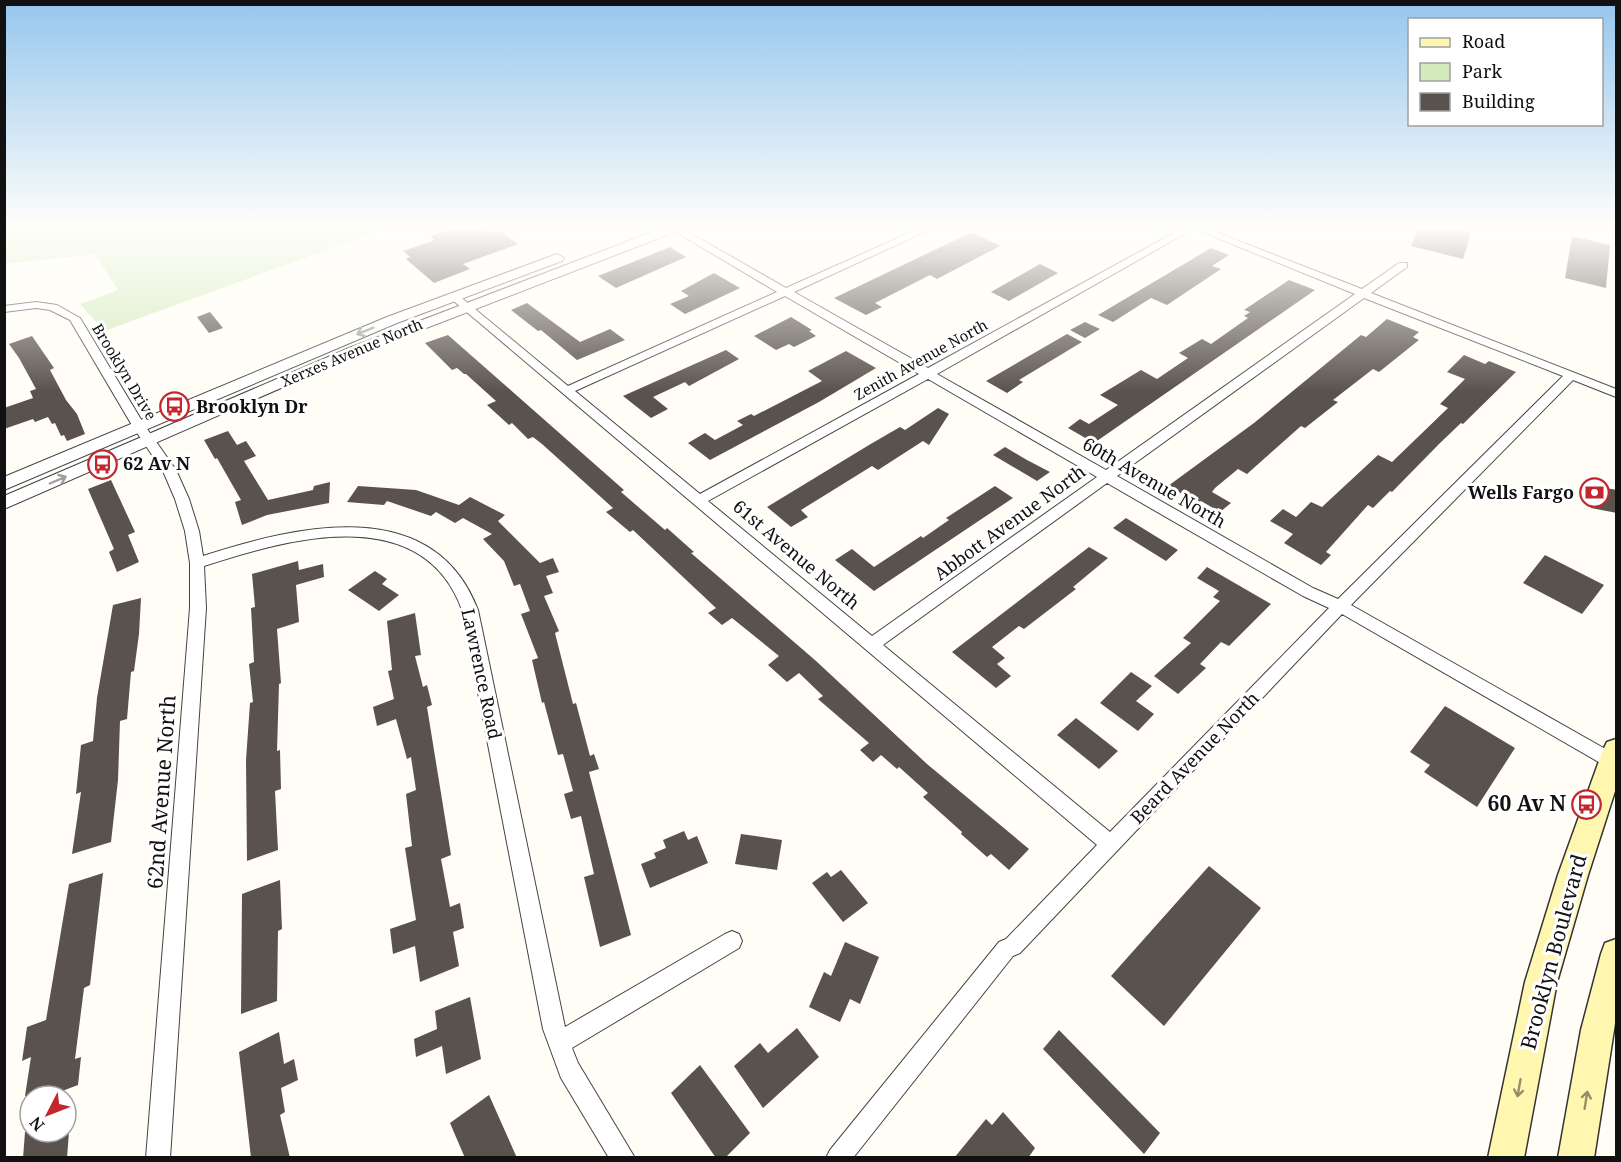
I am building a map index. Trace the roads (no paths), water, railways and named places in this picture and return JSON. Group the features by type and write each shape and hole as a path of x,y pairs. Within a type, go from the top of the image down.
{"main road":[{"name":"Brooklyn Boulevard","path":"1506,1158 1541,982 1615,758"},
{"path":"1576,1158 1597,1030 1617,954"}],"street":[{"name":"Xerxes Avenue North","path":"4,503 341,341 491,283"},
{"name":"Xerxes Avenue North","path":"4,484 144,434 529,283"},
{"name":"60th Avenue North","path":"771,283 1308,592 1340,606 1615,758"},
{"path":"568,390 805,283"},
{"name":"Zenith Avenue North","path":"700,500 1090,283"},
{"path":"1338,283 1617,393"},
{"name":"Abbott Avenue North","path":"873,644 1377,283"},
{"name":"61st Avenue North","path":"454,297 873,644 1111,845"},
{"name":"Brooklyn Drive","path":"4,309 36,305 53,307 74,318 144,434"},
{"name":"Beard Avenue North","path":"838,1158 1006,949 1012,946 1111,845 1340,606 1571,375"},
{"name":"62nd Avenue North","path":"144,434 168,471 182,499 192,531 197,563 198,608 158,1158"},
{"name":"Lawrence Road","path":"197,563 290,536 327,531 362,532 394,538 421,549 444,565 460,585 470,610 544,988 559,1043 569,1070 623,1158"},
{"path":"559,1043 732,941"}],"place":[{"name":"Brooklyn Dr","path":"175,407"},
{"name":"62 Av N","path":"102,464"},
{"name":"Wells Fargo","path":"1595,493"},
{"name":"60 Av N","path":"1587,804"}]}
